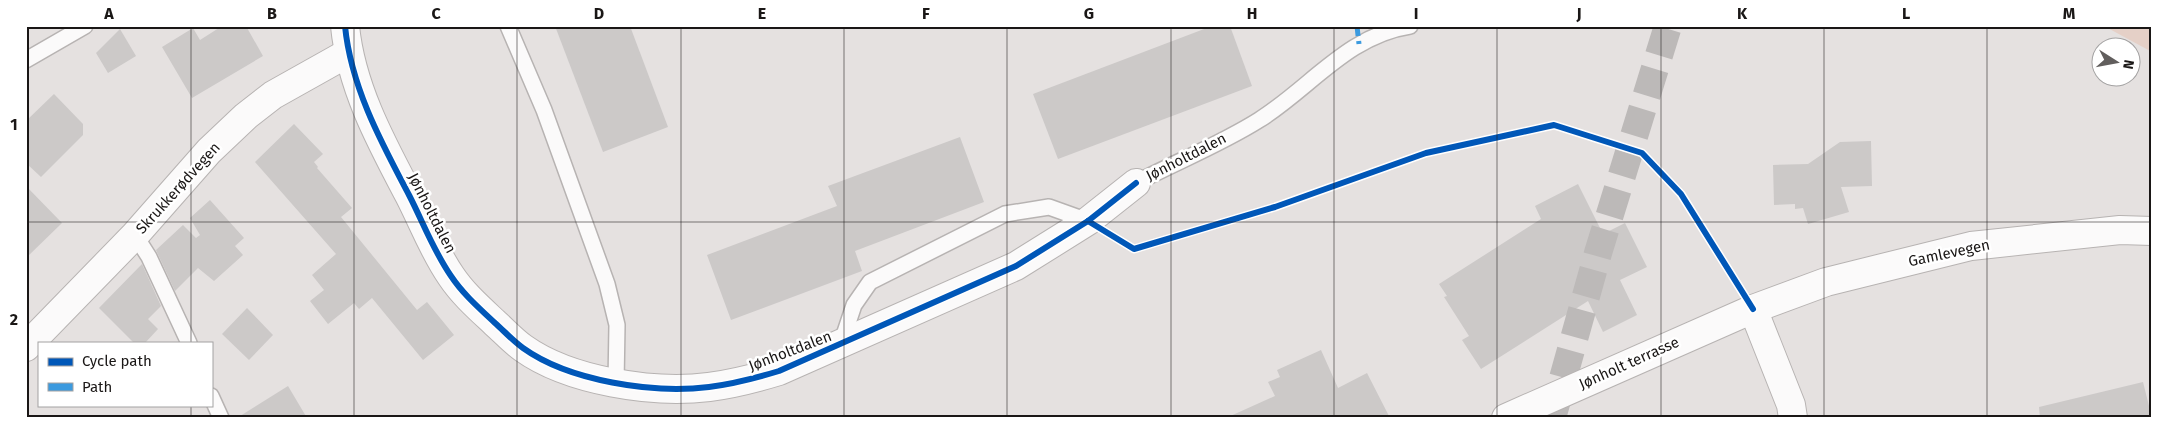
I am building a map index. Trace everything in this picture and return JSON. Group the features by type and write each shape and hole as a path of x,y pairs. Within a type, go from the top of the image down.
{"street":[{"name":"Jønholtdalen","path":"345,26 348,53 368,113 430,241 451,276 472,302 523,348 550,364 616,383 676,389 742,382 779,371 1016,266 1088,221 1136,183"},
{"name":"Skrukkerødvegen","path":"26,347 135,235 209,151 246,116 272,95 348,53"},
{"name":"Gamlevegen","path":"1753,309 1826,282 1971,246 2120,230 2152,231"},
{"name":"Jønholt terrasse","path":"1506,418 1753,309"},
{"path":"1753,309 1791,405 1793,418"}],"lane":[{"path":"508,26 550,128 607,284 617,325 616,383"},
{"name":"Jønholtdalen","path":"1136,183 1259,120 1358,44 1394,28 1410,26"},
{"path":"26,60 83,27"},
{"path":"841,345 854,305 870,282 1005,214 1049,207 1088,221"},
{"path":"135,235 149,257 189,342"},
{"path":"212,398 221,418"}],"shaded area":[{"path":"2104,26 2152,26 2152,52 2140,46 2140,38 2126,38"}],"building":[{"path":"222,26 246,26 263,56 192,98 162,47 193,28 200,40"},
{"path":"555,26 630,26 668,127 603,152"},
{"path":"1212,26 1230,26 1252,86 1058,159 1033,94"},
{"path":"120,29 136,56 108,73 96,53"},
{"path":"54,94 83,124 83,135 41,177 26,163 26,121"},
{"path":"294,124 323,154 314,162 317,168 352,208 341,217 417,310 427,302 454,335 423,360 372,298 359,309 354,303 328,324 310,301 324,290 312,275 336,254 255,162"},
{"path":"960,137 984,202 855,251 862,271 731,320 707,255 837,206 828,186"},
{"path":"1871,141 1872,186 1841,187 1849,212 1808,224 1803,208 1795,209 1795,204 1774,205 1773,165 1808,164 1840,142"},
{"path":"1578,184 1603,234 1625,223 1647,267 1620,280 1637,315 1603,332 1588,301 1481,369 1462,340 1469,336 1444,297 1447,296 1439,284 1541,219 1535,206"},
{"path":"26,186 62,223 26,258"},
{"path":"210,200 244,238 235,246 243,255 214,281 198,268 175,291 156,250 183,225 196,238 200,235 190,218"},
{"path":"142,264 161,306 148,319 158,329 146,342 133,342 99,308"},
{"path":"247,308 273,335 249,360 222,334"},
{"path":"1321,350 1338,388 1367,373 1390,418 1226,418 1275,396 1268,382 1280,377 1277,370"},
{"path":"2143,382 2152,418 2040,418 2039,407"},
{"path":"288,386 307,418 237,418"}],"tunnel":[{"path":"1552,418 1598,253 1668,26"}],"marked path":[{"path":"1357,26 1359,44"}],"cycle path":[{"path":"345,26 348,49 369,114 433,246 456,283 477,306 523,348 564,369 587,377 612,382 638,386 687,389 727,384 779,371 1016,266 1088,221 1136,183"},
{"path":"1088,221 1134,249 1275,207 1426,153 1554,125 1642,153 1681,194 1753,309"}]}
